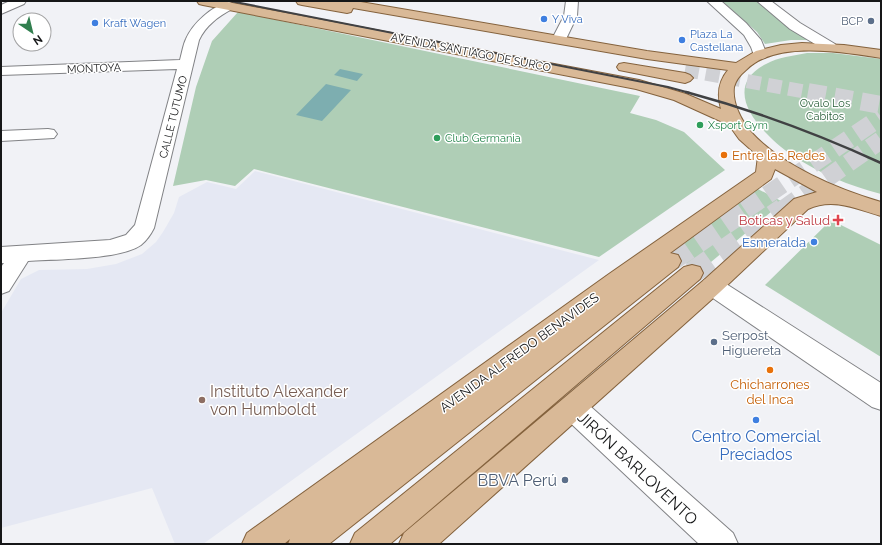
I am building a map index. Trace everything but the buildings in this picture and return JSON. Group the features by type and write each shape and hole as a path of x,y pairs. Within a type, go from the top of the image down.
{"main road":[{"name":"AVENIDA SANTIAGO DE SURCO","path":"202,1 639,85 680,97 734,121"},
{"name":"AVENIDA SANTIAGO DE SURCO","path":"333,1 654,56 737,67"},
{"name":"AVENIDA SANTIAGO DE SURCO","path":"297,2 489,41"},
{"name":"AVENIDA SANTIAGO DE SURCO","path":"297,2 685,74 615,65"},
{"path":"881,54 830,47 796,48 760,55 747,60 737,67 727,82 726,100 734,121 748,137 767,154 790,170 817,185 847,198 881,209"},
{"name":"AVENIDA ALFREDO BENAVIDES","path":"258,544 617,280 764,175 768,164 767,154"},
{"name":"AVENIDA ALFREDO BENAVIDES","path":"304,544 691,273 801,204 815,198 822,197 833,196 847,198"},
{"name":"AVENIDA ALFREDO BENAVIDES","path":"415,544 573,408 691,273"},
{"name":"AVENIDA ALFREDO BENAVIDES","path":"366,544 691,273"}],"street":[{"path":"1,10 20,1"},
{"path":"559,40 573,6 572,1"},
{"path":"713,1 750,34 758,45 760,55"},
{"path":"763,1 795,26 830,47"},
{"name":"CALLE TUTUMO","path":"11,255 112,248 133,240 144,228 186,64 196,31 208,18 228,6"},
{"name":"MONTOYA","path":"1,71 186,64"},
{"path":"1,136 48,134"},
{"path":"1,285 11,255"},
{"path":"691,273 881,398"},
{"name":"JIRÓN BARLOVENTO","path":"573,408 722,544"}],"shaded area":[{"name":"Instituto Alexander von Humboldt","path":"255,171 599,260 203,544 175,544 152,488 1,528 1,313 21,279 39,270 87,269 116,264 142,254 156,242 163,232 174,213 179,197 207,182 236,189"}],"green space":[{"path":"722,1 756,1 793,30 811,40 791,40 765,44 757,32"},
{"name":"Club Germania","path":"238,12 640,96 630,113 656,120 684,132 725,170 599,257 254,169 235,186 206,180 173,186 196,87 212,41"},
{"name":"Ovalo Los Cabitos","path":"807,53 833,53 881,59 881,194 835,178 802,162 769,136 758,124 750,111 745,99 745,86 752,74 766,64 776,60"},
{"path":"756,188 783,202 699,272 672,253"},
{"path":"831,220 881,245 881,357 765,285"}],"water":[{"path":"340,69 363,74 357,81 334,75"},
{"path":"326,84 351,90 322,121 296,115"}],"tunnel":[{"path":"685,70 813,93"},
{"path":"808,92 881,105"},
{"path":"745,210 881,117"},
{"path":"782,210 881,140"},
{"path":"670,261 746,209"},
{"path":"692,273 783,209"}],"railway":[{"path":"230,1 668,87 690,93"},
{"path":"686,92 785,123 881,163"}],"place":[{"name":"Y Viva","path":"544,19"},
{"name":"BCP","path":"871,21"},
{"name":"Kraft Wagen","path":"95,23"},
{"name":"Plaza La Castellana","path":"682,40"},
{"name":"Xsport Gym","path":"700,125"},
{"name":"Club Germania","path":"437,138"},
{"name":"Entre las Redes","path":"724,155"},
{"name":"Boticas y Salud","path":"838,220"},
{"name":"Esmeralda","path":"814,242"},
{"name":"Serpost Higuereta","path":"714,342"},
{"name":"Chicharrones del Inca","path":"770,370"},
{"name":"Instituto Alexander von Humboldt","path":"202,400"},
{"name":"Centro Comercial Preciados","path":"756,420"},
{"name":"BBVA Perú","path":"565,480"}]}
